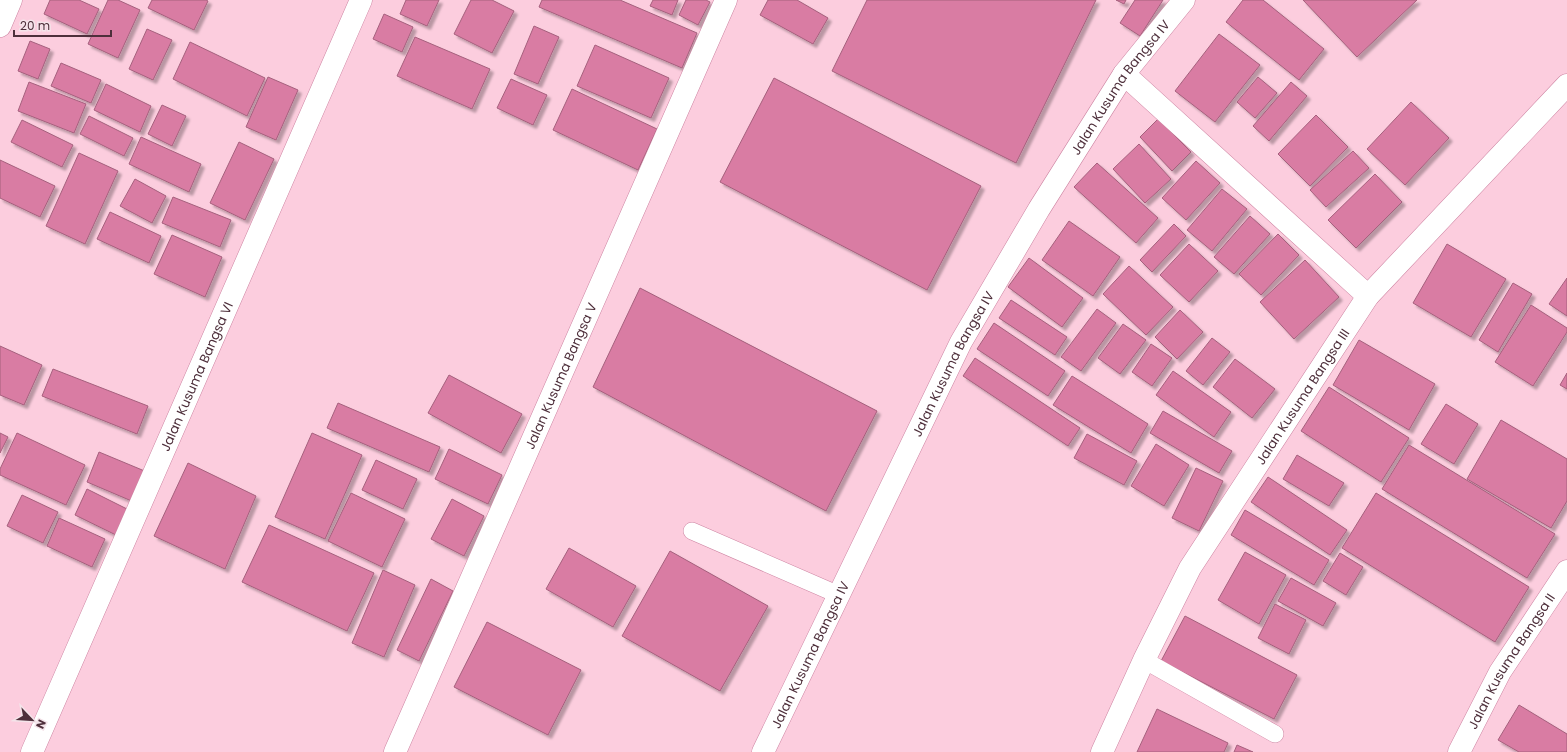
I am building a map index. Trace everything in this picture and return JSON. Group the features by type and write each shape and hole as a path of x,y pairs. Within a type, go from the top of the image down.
{"street":[{"path":"0,26 11,0"},
{"name":"Jalan Kusuma Bangsa VI","path":"32,752 361,0"},
{"name":"Jalan Kusuma Bangsa V","path":"395,752 726,0"},
{"name":"Jalan Kusuma Bangsa IV","path":"763,752 961,342 1039,209 1124,74 1184,0"},
{"path":"1124,74 1368,296"},
{"name":"Jalan Kusuma Bangsa III","path":"1102,752 1144,660 1190,568 1368,296 1567,85"},
{"name":"Jalan Kusuma Bangsa II","path":"1459,752 1500,672 1567,571"}],"lane":[{"path":"692,531 839,595"},
{"path":"1144,660 1275,734"}],"building":[{"path":"50,0 79,0 99,9 87,34 44,14"},
{"path":"108,0 118,0 140,10 118,58 88,44"},
{"path":"152,0 208,1 194,30 148,8"},
{"path":"406,0 439,0 427,26 400,14"},
{"path":"471,0 492,0 514,11 492,53 454,34"},
{"path":"542,0 620,0 697,33 682,68 539,7"},
{"path":"653,0 678,0 672,15 650,6"},
{"path":"686,0 706,0 710,2 698,25 679,15"},
{"path":"768,0 797,0 828,18 813,44 760,15"},
{"path":"867,0 1096,0 1016,163 832,71"},
{"path":"1116,0 1126,0 1124,4"},
{"path":"1135,0 1163,0 1140,36 1120,23"},
{"path":"1243,0 1263,0 1324,49 1299,80 1226,22"},
{"path":"1303,0 1417,0 1357,57"},
{"path":"384,14 413,27 402,52 373,39"},
{"path":"534,26 559,37 538,84 514,74"},
{"path":"147,29 172,40 153,80 129,69"},
{"path":"1219,34 1260,65 1215,122 1175,91"},
{"path":"415,37 490,69 472,109 397,76"},
{"path":"30,41 50,49 38,79 18,71"},
{"path":"190,42 265,78 247,116 173,79"},
{"path":"595,45 669,78 651,118 577,86"},
{"path":"61,63 101,80 91,103 51,86"},
{"path":"268,77 298,90 276,140 246,127"},
{"path":"1258,77 1277,93 1255,118 1237,102"},
{"path":"774,78 981,186 927,290 720,182"},
{"path":"511,79 547,95 533,125 497,108"},
{"path":"29,82 86,104 74,133 18,111"},
{"path":"1291,82 1307,96 1269,141 1253,126"},
{"path":"106,84 151,106 140,132 94,110"},
{"path":"572,89 657,129 638,170 553,130"},
{"path":"1411,102 1449,138 1405,185 1367,149"},
{"path":"162,105 186,116 172,146 148,134"},
{"path":"1316,115 1348,147 1310,186 1278,154"},
{"path":"89,116 133,138 124,156 80,134"},
{"path":"1158,119 1191,152 1172,171 1140,137"},
{"path":"22,120 73,145 62,167 11,142"},
{"path":"141,137 201,164 189,192 129,164"},
{"path":"239,142 274,159 245,220 210,203"},
{"path":"1139,144 1171,179 1145,203 1113,169"},
{"path":"1353,151 1369,168 1326,207 1310,190"},
{"path":"79,153 118,171 85,244 46,226"},
{"path":"0,160 55,186 40,217 0,198"},
{"path":"1196,161 1220,183 1186,220 1162,198"},
{"path":"1097,163 1158,218 1136,243 1074,187"},
{"path":"1375,174 1402,202 1356,248 1328,220"},
{"path":"135,179 166,196 152,223 120,206"},
{"path":"1222,189 1247,209 1212,251 1187,230"},
{"path":"173,197 231,220 220,247 162,223"},
{"path":"110,212 161,236 149,263 97,239"},
{"path":"1250,216 1270,234 1234,274 1214,257"},
{"path":"1069,221 1120,257 1093,296 1042,260"},
{"path":"1174,224 1186,236 1152,272 1140,260"},
{"path":"1278,234 1299,255 1261,295 1239,274"},
{"path":"172,235 222,257 205,297 154,274"},
{"path":"1189,244 1218,271 1189,302 1160,275"},
{"path":"1447,244 1506,279 1471,337 1413,303"},
{"path":"1029,258 1083,298 1062,327 1008,287"},
{"path":"1305,260 1339,297 1294,339 1260,302"},
{"path":"1129,266 1173,307 1146,335 1103,294"},
{"path":"1567,278 1567,316 1549,304"},
{"path":"1513,283 1532,294 1498,352 1479,340"},
{"path":"640,288 877,411 826,511 593,387"},
{"path":"1011,300 1067,337 1055,355 999,318"},
{"path":"1531,305 1567,328 1567,332 1533,386 1495,362"},
{"path":"1097,309 1116,323 1081,371 1061,357"},
{"path":"1180,310 1203,332 1177,359 1155,337"},
{"path":"994,323 1065,371 1048,396 977,349"},
{"path":"1123,324 1146,340 1120,374 1098,358"},
{"path":"1212,338 1230,352 1203,385 1186,371"},
{"path":"1359,340 1435,384 1409,430 1333,385"},
{"path":"1151,344 1172,358 1152,386 1132,372"},
{"path":"0,346 42,365 24,405 0,395"},
{"path":"975,358 1080,428 1068,446 963,376"},
{"path":"1235,359 1275,389 1252,418 1213,387"},
{"path":"53,369 148,406 137,434 42,396"},
{"path":"1173,371 1231,412 1214,437 1156,395"},
{"path":"1567,373 1567,389 1560,385"},
{"path":"449,375 522,414 501,453 428,413"},
{"path":"1072,376 1148,424 1131,453 1053,405"},
{"path":"1329,387 1409,438 1381,482 1301,431"},
{"path":"338,403 440,447 429,472 327,428"},
{"path":"1446,404 1478,424 1454,464 1421,444"},
{"path":"1163,411 1232,451 1219,473 1150,433"},
{"path":"1501,420 1567,459 1567,501 1551,528 1467,479"},
{"path":"0,433 8,437 0,453"},
{"path":"17,433 85,465 66,505 0,475 0,469"},
{"path":"312,433 362,455 325,539 275,517"},
{"path":"1087,434 1137,461 1124,485 1074,458"},
{"path":"1156,444 1189,465 1164,506 1131,486"},
{"path":"1409,445 1555,534 1527,578 1382,489"},
{"path":"449,449 502,475 488,504 435,479"},
{"path":"99,452 147,472 134,502 87,482"},
{"path":"1297,455 1344,483 1329,506 1283,479"},
{"path":"376,460 417,479 403,509 362,490"},
{"path":"188,463 256,496 225,569 154,536"},
{"path":"1196,468 1223,481 1199,531 1172,518"},
{"path":"1268,477 1347,530 1330,555 1251,502"},
{"path":"87,489 129,510 116,535 75,515"},
{"path":"351,493 405,519 382,567 328,541"},
{"path":"1376,493 1529,587 1495,642 1342,548"},
{"path":"22,495 58,512 43,543 7,526"},
{"path":"452,499 484,516 464,556 431,539"},
{"path":"1245,510 1329,560 1314,585 1231,535"},
{"path":"59,518 105,539 92,567 47,546"},
{"path":"269,525 374,573 347,631 242,582"},
{"path":"569,548 636,586 613,627 546,589"},
{"path":"670,551 768,606 720,691 622,636"},
{"path":"1245,552 1286,575 1259,624 1218,600"},
{"path":"1340,553 1363,567 1346,595 1323,581"},
{"path":"383,570 415,585 384,657 352,643"},
{"path":"1291,578 1336,603 1323,626 1278,601"},
{"path":"431,579 453,591 419,661 397,650"},
{"path":"1275,604 1306,620 1289,654 1258,638"},
{"path":"1185,616 1297,675 1274,719 1161,661"},
{"path":"487,622 581,670 548,735 454,687"},
{"path":"1519,705 1567,734 1567,752 1519,752 1498,740"},
{"path":"1157,709 1228,743 1224,752 1137,752"},
{"path":"1237,745 1253,752 1234,752"}]}
